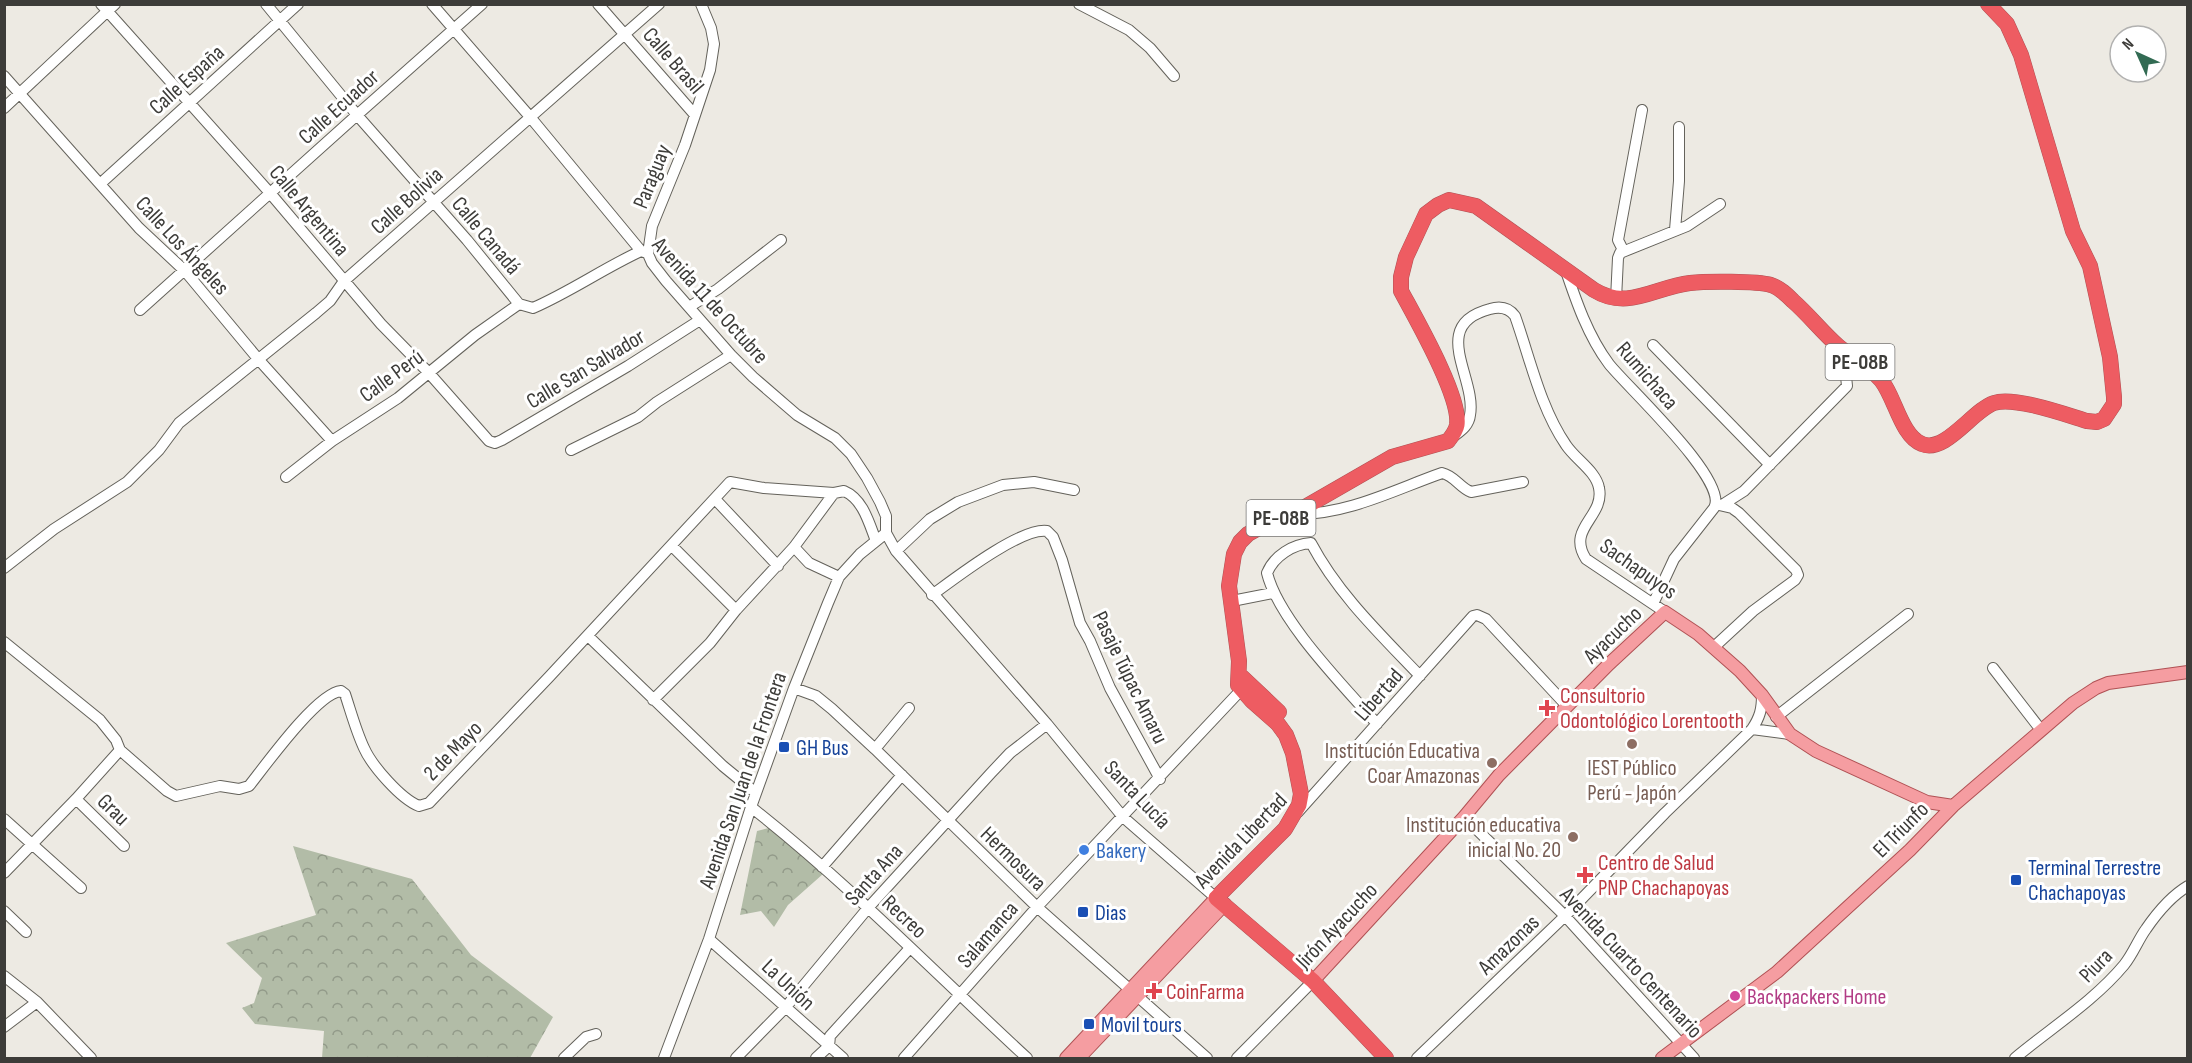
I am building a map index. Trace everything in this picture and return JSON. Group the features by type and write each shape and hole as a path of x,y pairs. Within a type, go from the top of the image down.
{"highway":[{"name":"PE-08B","path":"1616,299 1640,297 1690,283 1773,285 1787,294 1832,341 1881,380 1891,395 1906,428 1914,439 1923,445 1936,446 1994,403 2006,401 2087,421 2097,422 2104,419 2114,404 2113,378 2090,266 2073,231 2017,46 2007,24 1988,4"},
{"path":"1448,441 1457,426 1457,413 1451,390 1401,291 1401,278 1406,257 1426,214 1449,200 1476,206 1604,296 1616,299"},
{"name":"PE-08B","path":"1242,682 1229,586 1234,554 1240,542 1248,534 1264,525 1293,514 1392,457 1448,441"},
{"path":"1242,682 1291,725 1306,773 1309,801"},
{"path":"1242,682 1252,701 1278,724 1286,735 1293,753 1301,794 1293,817"},
{"name":"Avenida Libertad","path":"1221,901 1292,834 1301,822 1309,801"},
{"name":"Avenida Libertad","path":"1221,901 1293,817"},
{"name":"Santa Lucía","path":"1221,901 1313,981 1386,1059"}],"main road":[{"name":"Sachapuyos","path":"1665,612 1714,647 1740,671 1762,694 1790,734 1816,751 1927,802 1953,806"},
{"name":"Ayacucho","path":"1464,817 1499,775 1665,612"},
{"name":"El Triunfo","path":"1662,1059 1777,972 1910,850 1953,806 2073,703 2108,682 2187,672"},
{"name":"Jirón Ayacucho","path":"1313,981 1464,817"},
{"name":"Avenida Libertad","path":"1066,1059 1133,994 1221,901"},
{"name":"Avenida Libertad","path":"1079,1059 1133,994"}],"street":[{"name":"Calle Canadá","path":"266,4 357,115 519,303 532,309 617,262 645,252"},
{"name":"Calle España","path":"100,184 298,4"},
{"name":"Avenida 11 de Octubre","path":"432,4 731,355 775,398 797,415 835,438 851,454 880,502 886,516 886,533"},
{"name":"Calle Ecuador","path":"140,310 482,4"},
{"name":"Calle Brasil","path":"598,4 695,115"},
{"name":"Calle Bolivia","path":"4,568 54,529 127,482 159,450 179,423 330,301 344,281 659,4"},
{"path":"701,4 711,28 714,44"},
{"path":"708,4 713,24 714,44"},
{"path":"1079,4 1129,30 1150,48 1174,76"},
{"path":"4,108 108,7"},
{"name":"Calle Argentina","path":"108,7 381,324 429,373 489,441"},
{"name":"Paraguay","path":"645,252 652,226 710,70 714,44"},
{"name":"Calle Los Ángeles","path":"4,76 139,228 185,271 259,360 332,441"},
{"path":"1623,250 1618,240 1642,110"},
{"path":"1675,230 1679,181 1679,127"},
{"path":"1616,299 1618,258 1623,250 1687,226 1720,204"},
{"path":"689,307 718,289 781,240"},
{"name":"Rumichaca","path":"1565,268 1576,302 1595,343 1609,364 1693,457 1706,476 1718,503"},
{"name":"Calle Perú","path":"286,477 332,441 398,398 519,303"},
{"name":"Sachapuyos","path":"1448,441 1466,426 1470,417 1471,403 1457,348 1459,335 1465,323 1475,315 1492,308 1506,308 1515,316 1542,395 1561,438 1599,484 1601,497 1580,535 1580,551 1586,559 1665,612"},
{"name":"Calle San Salvador","path":"489,441 495,443 502,440 628,366 700,320"},
{"name":"Ayacucho","path":"1653,604 1674,559 1718,503 1744,491 1847,386 1846,376 1832,360 1832,341"},
{"path":"1653,345 1770,465"},
{"path":"571,450 638,417 657,402 731,355"},
{"path":"1293,514 1313,514 1338,509 1443,473 1452,476 1471,492 1523,482"},
{"name":"2 de Mayo","path":"120,750 167,792 176,796 220,786 244,789 249,786 295,727 323,701 336,691 341,691 345,694 365,751 405,798 419,806 429,803 730,482 764,488 834,493"},
{"path":"896,551 930,519 958,502 1003,484 1035,482 1074,490"},
{"path":"653,700 710,643 736,610 794,548 834,493 844,491 857,501 864,511 876,541"},
{"path":"715,499 778,566"},
{"path":"1714,647 1753,611 1795,580 1798,574 1739,513 1718,503"},
{"name":"Pasaje Túpac Amaru","path":"932,595 999,550 1040,530 1047,531 1053,537 1062,560 1080,623 1110,688 1160,778"},
{"name":"Avenida San Juan de la Frontera","path":"664,1059 709,939 751,807 794,688 839,577 860,554 886,533"},
{"name":"Santa Lucía","path":"886,533 896,551 932,595 1047,724 1123,817 1221,901"},
{"path":"1377,724 1315,652 1273,592 1267,573 1273,561 1289,549 1311,543 1328,573 1362,616 1420,676"},
{"path":"672,546 736,610"},
{"path":"794,548 809,563 839,577"},
{"path":"1232,601 1273,592"},
{"path":"1776,717 1908,614"},
{"name":"Libertad","path":"1309,801 1473,616 1478,615 1486,619 1567,706"},
{"path":"588,636 723,766 756,793"},
{"path":"4,642 99,720 116,740 120,750 4,873"},
{"path":"1993,668 2041,730"},
{"name":"Salamanca","path":"904,1059 1037,907 1160,778 1242,682"},
{"name":"Hermosura","path":"794,688 816,696 875,749 1037,907 1207,1059"},
{"name":"Amazonas","path":"1417,1059 1565,916 1657,821 1752,729 1759,718 1762,694"},
{"path":"875,749 909,708"},
{"name":"Santa Ana","path":"738,1058 785,1008 868,908 947,821 1010,753 1047,724"},
{"path":"1752,729 1790,734"},
{"path":"822,867 902,775"},
{"name":"Grau","path":"76,799 124,846"},
{"name":"Avenida Libertad","path":"1293,817 1309,801"},
{"name":"Recreo","path":"751,807 868,908 1028,1059"},
{"name":"Avenida Cuarto Centenario","path":"1464,817 1565,916 1694,1059"},
{"path":"4,819 81,888"},
{"name":"Piura","path":"2015,1059 2103,987 2124,965 2145,930 2173,896 2187,886"},
{"path":"4,911 26,932"},
{"name":"La Unión","path":"709,939 843,1059"},
{"path":"816,1059 828,1046 830,1036 910,948"},
{"path":"4,976 37,1002 91,1059"},
{"name":"Jirón Ayacucho","path":"1237,1059 1313,981"},
{"path":"4,1027 37,1002"},
{"path":"564,1059 586,1037 596,1034"}],"green space":[{"path":"776,826 823,874 788,905 774,927 761,911 740,915 757,831"},
{"path":"293,846 412,879 471,955 553,1017 530,1058 322,1058 324,1031 255,1024 242,1008 254,1003 262,978 226,943 316,915"}],"place":[{"name":"Consultorio Odontológico Lorentooth","path":"1547,708"},
{"name":"IEST Público Perú - Japón","path":"1632,744"},
{"name":"GH Bus","path":"784,747"},
{"name":"Institución Educativa Coar Amazonas","path":"1492,763"},
{"name":"Institución educativa inicial No. 20","path":"1573,837"},
{"name":"Bakery","path":"1084,850"},
{"name":"Centro de Salud PNP Chachapoyas","path":"1585,875"},
{"name":"Terminal Terrestre Chachapoyas","path":"2016,880"},
{"name":"Dias","path":"1083,912"},
{"name":"CoinFarma","path":"1154,991"},
{"name":"Backpackers Home","path":"1735,996"},
{"name":"Movil tours","path":"1089,1024"}]}
